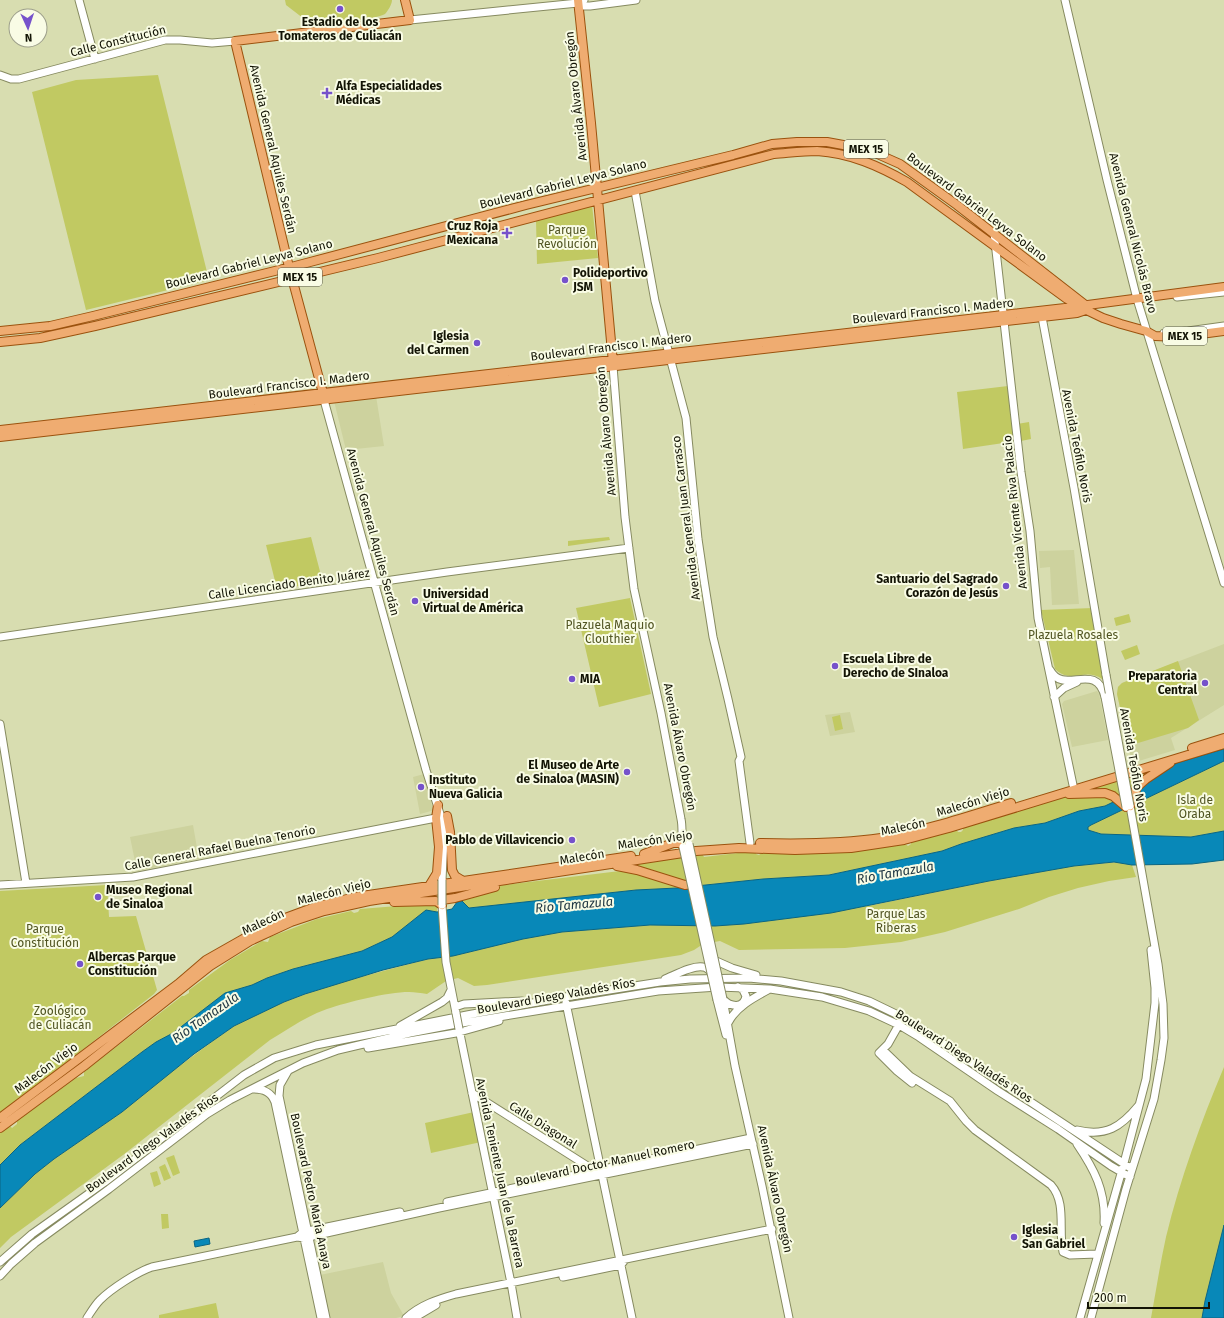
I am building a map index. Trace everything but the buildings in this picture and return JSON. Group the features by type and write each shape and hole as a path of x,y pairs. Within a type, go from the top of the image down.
{"main road":[{"path":"79,0 95,59"},
{"path":"405,0 410,20"},
{"name":"Calle Constitución","path":"0,76 11,79 19,79 165,40 212,43 580,1 583,6 590,6 636,0"},
{"name":"Avenida General Nicolás Bravo","path":"1065,0 1107,180 1137,299 1224,583"},
{"name":"Avenida Álvaro Obregón","path":"580,1 629,548 634,589 661,713 683,832 686,835 685,845 692,884 711,972 728,1023 735,1066 772,1229 789,1318"},
{"name":"Avenida General Aquiles Serdán","path":"235,41 291,279 426,770 438,805"},
{"name":"Boulevard Gabriel Leyva Solano","path":"0,331 58,324 772,144 797,142 833,143 873,152 900,164 994,233 1083,307"},
{"name":"Boulevard Gabriel Leyva Solano","path":"0,342 40,338 96,326 378,258 774,154 806,151 852,157 884,169 907,182 996,248 1083,307 1121,324 1146,331 1156,336 1167,337 1224,331"},
{"name":"Avenida General Juan Carrasco","path":"635,191 654,301 686,418 698,539 704,580 713,637 741,757 740,762 750,843"},
{"name":"Avenida Vicente Riva Palacio","path":"994,233 1030,531 1036,605 1074,789"},
{"name":"Boulevard Francisco I. Madero","path":"0,430 323,396 1004,318 1224,287"},
{"path":"1137,299 1144,301 1224,292"},
{"name":"Boulevard Francisco I. Madero","path":"1004,318 1042,318 1077,313 1083,307"},
{"name":"Avenida Teófilo Noris","path":"1042,318 1074,488 1128,807 1162,987 1164,1038 1161,1060 1154,1099 1132,1169"},
{"path":"1146,331 1173,333 1224,326"},
{"name":"Boulevard Francisco I. Madero","path":"0,437 323,396"},
{"name":"Calle Licenciado Benito Juárez","path":"0,637 446,572 629,548"},
{"path":"1047,661 1052,674 1062,680 1085,679"},
{"path":"1054,697 1064,688 1085,679"},
{"name":"Avenida Teófilo Noris","path":"1085,679 1098,683 1102,688 1128,807"},
{"path":"0,724 1,743 26,884"},
{"name":"Malecón Viejo","path":"0,1118 217,954 277,921 309,908 355,897 721,843 818,844 882,838 1074,789 1224,738"},
{"name":"Malecón","path":"0,1128 90,1062 210,966 250,941 291,922 324,911 371,901 696,851 730,848 819,850 851,848 884,843 934,832 1224,744"},
{"path":"1056,795 1074,789 1106,793 1128,807 1137,787 1167,764 1179,757"},
{"path":"438,805 442,819 444,844 442,903 446,962 460,1030"},
{"path":"442,819 450,832 452,872 463,881"},
{"path":"429,886 437,873 438,847 442,819"},
{"name":"Calle General Rafael Buelna Tenorio","path":"0,885 133,877 442,819"},
{"path":"644,854 674,843 685,845"},
{"name":"Avenida Álvaro Obregón","path":"685,845 693,864 714,960 729,1047 735,1066"},
{"path":"693,864 700,855 730,848"},
{"path":"608,865 637,870 685,885 692,884"},
{"path":"371,901 436,901 442,903 519,879"},
{"name":"Avenida Teófilo Noris","path":"1103,1236 1140,1104 1149,1057 1155,1003 1151,935"},
{"path":"210,966 217,954"},
{"path":"714,960 732,968 766,979"},
{"path":"660,982 682,972 698,967 704,967 711,972"},
{"name":"Boulevard Diego Valadés Ríos","path":"0,1262 32,1234 110,1178 231,1085 254,1068 274,1058 316,1045 536,1002 660,982 723,978 766,979 850,994 868,1001 903,1018 1132,1169"},
{"name":"Boulevard Diego Valadés Ríos","path":"0,1276 19,1256 35,1243 116,1184 207,1114 230,1100 303,1063 344,1049 437,1028 651,992 707,987 770,989 818,996 837,1000 868,1011 899,1025 919,1037 1130,1177"},
{"path":"720,999 732,1006 742,1004 746,999 746,996 743,990 738,987"},
{"path":"394,1030 442,1002 451,989"},
{"path":"728,1023 736,1011 753,998 770,989"},
{"path":"565,997 600,1172 622,1262 632,1318"},
{"path":"455,1010 464,1004 532,1000 536,1002"},
{"path":"344,1049 353,1050 460,1030 531,1014 541,1010"},
{"path":"903,1018 888,1044 881,1052 910,1076 954,1104 966,1121 975,1130 1051,1185 1057,1194 1061,1211 1063,1252 1070,1255 1098,1254"},
{"name":"Avenida Teniente Juan de la Barrera","path":"460,1030 512,1286 516,1318"},
{"path":"303,1063 318,1054 316,1045"},
{"name":"Boulevard Pedro María Anaya","path":"288,1070 280,1085 279,1096 321,1318"},
{"path":"230,1100 225,1097 225,1094 231,1085"},
{"name":"Boulevard Pedro María Anaya","path":"253,1089 268,1092 275,1102 305,1235 326,1318"},
{"name":"Calle Diagonal","path":"472,1093 600,1172"},
{"path":"1074,1130 1091,1133 1107,1131 1121,1124 1140,1104"},
{"path":"1074,1140 1092,1166 1099,1182 1104,1213 1103,1236 1080,1318"},
{"name":"Boulevard Doctor Manuel Romero","path":"87,1318 104,1296 145,1269 752,1141"},
{"path":"1091,1318 1132,1169"},
{"path":"414,1318 448,1300 772,1229"},
{"path":"406,1318 416,1310 444,1298 512,1286"}],"shaded area":[{"path":"376,396 384,446 346,450 334,401"},
{"path":"1074,550 1079,604 1052,605 1050,567 1040,568 1039,551"},
{"path":"1224,644 1224,705 1171,738 1175,750 1132,763 1117,694 1118,687 1122,683"},
{"path":"1097,691 1099,694 1108,740 1072,747 1062,704 1064,701"},
{"path":"850,712 855,732 830,736 825,715"},
{"name":"Instituto Nueva Galicia","path":"424,774 433,810 420,814 413,777"},
{"path":"193,825 199,859 137,871 130,837"},
{"path":"383,1262 391,1293 404,1316 396,1318 328,1318 320,1275"}],"green space":[{"name":"Estadio de los Tomateros de Culiacán","path":"285,0 392,0 386,13 380,16 362,20 312,25 286,5"},
{"path":"158,75 209,280 86,310 32,92 76,80"},
{"name":"Parque Revolución","path":"592,205 598,258 537,264 536,220"},
{"path":"1008,386 1017,441 963,449 957,392"},
{"path":"1029,422 1031,439 1021,441 1017,424"},
{"path":"311,537 323,583 277,589 266,545"},
{"path":"609,537 610,540 568,546 568,541"},
{"name":"Plazuela Maquio Clouthier","path":"630,598 651,694 599,707 576,608"},
{"name":"Plazuela Rosales","path":"1093,608 1105,677 1102,679 1090,675 1067,676 1061,674 1055,669 1041,610"},
{"path":"1129,614 1131,622 1116,626 1114,618"},
{"path":"1137,645 1140,654 1125,660 1121,651"},
{"path":"1178,661 1199,720 1188,728 1138,743 1127,738 1117,694 1118,687 1122,683"},
{"path":"840,715 843,729 835,731 832,717"},
{"name":"Isla de Oraba","path":"1224,761 1224,831 1191,837 1101,834 1088,830 1088,827 1091,825"},
{"path":"1177,763 1138,790 1105,806 1079,811 1045,823 1014,828 942,851 828,875 636,890 469,908 462,901 457,902 455,891 620,871 628,864 701,852 704,857 755,851 756,854 759,855 762,852 904,843 908,846 911,844 911,841 956,829 958,832 961,832 963,830 963,826"},
{"name":"Parque Las Riberas","path":"1118,862 1132,865 1136,877 1078,888 1049,897 1019,909 945,932 901,942 845,948 739,950 720,941 703,944 694,950 681,955 487,985 474,986 458,978 446,981 427,994 400,992 356,1001 327,1009 305,1019 270,1040 123,1155 11,1237 0,1248 0,1208 35,1174 122,1112 170,1073 234,1026 284,1002 331,985 428,959 462,954 523,939 562,932 650,925 715,926 761,922 873,905 989,881 1073,866"},
{"path":"107,885 109,917 136,916 157,990 154,994 0,1114 0,891"},
{"path":"437,901 437,912 426,911 392,937 362,951 293,969 252,985 225,993 173,1033 156,1042 142,1052 20,1145 0,1165 0,1133 10,1126 12,1128 17,1124 17,1121 76,1078 84,1076 84,1072 182,996 189,993 189,990 230,960 262,941 268,942 270,937 317,919 351,911 354,913 358,912 360,909"},
{"path":"1224,1067 1224,1225 1202,1318 1151,1318 1166,1237 1184,1172"},
{"path":"474,1112 481,1142 431,1153 425,1123"},
{"path":"174,1155 180,1173 173,1176 166,1158"},
{"path":"165,1164 171,1178 164,1181 159,1167"},
{"path":"157,1171 161,1184 154,1187 150,1173"},
{"path":"161,1214 168,1214 169,1228 162,1229"},
{"path":"216,1303 219,1318 159,1318 159,1315"}],"water":[{"name":"Río Tamazula","path":"1224,749 1224,761 1091,825 1088,827 1088,830 1101,834 1191,837 1224,831 1224,860 1192,864 1132,865 1114,862 1074,866 989,881 831,913 744,924 715,926 650,925 562,932 523,939 453,956 428,959 383,970 305,994 284,1002 234,1026 194,1054 122,1112 54,1159 35,1174 0,1208 0,1165 20,1145 142,1052 156,1042 173,1033 225,993 252,985 293,969 362,951 392,937 426,910 437,912 452,909 457,902 462,901 469,908 636,890 829,875 942,851 1014,828 1045,823 1079,811 1105,806 1138,790 1177,763"},
{"path":"1224,1225 1224,1318 1202,1318 1205,1301"},
{"path":"209,1238 210,1244 195,1247 194,1241"}],"place":[{"name":"Estadio de los Tomateros de Culiacán","path":"340,9"},
{"name":"Alfa Especialidades Médicas","path":"327,93"},
{"name":"Cruz Roja Mexicana","path":"507,233"},
{"name":"Polideportivo JSM","path":"565,280"},
{"name":"Iglesia del Carmen","path":"477,343"},
{"name":"Santuario del Sagrado Corazón de Jesús","path":"1006,586"},
{"name":"Universidad Virtual de América","path":"415,601"},
{"name":"Escuela Libre de Derecho de SInaloa","path":"835,666"},
{"name":"MIA","path":"572,679"},
{"name":"Preparatoria Central","path":"1205,683"},
{"name":"El Museo de Arte de Sinaloa (MASIN)","path":"627,772"},
{"name":"Instituto Nueva Galicia","path":"421,787"},
{"name":"Pablo de Villavicencio","path":"572,840"},
{"name":"Museo Regional de Sinaloa","path":"98,897"},
{"name":"Albercas Parque Constitución","path":"80,964"},
{"name":"Iglesia San Gabriel","path":"1014,1237"}],"park label":[{"name":"Parque Constitución","path":"45,936"},
{"name":"Zoológico de Culiacán","path":"60,1018"}]}
